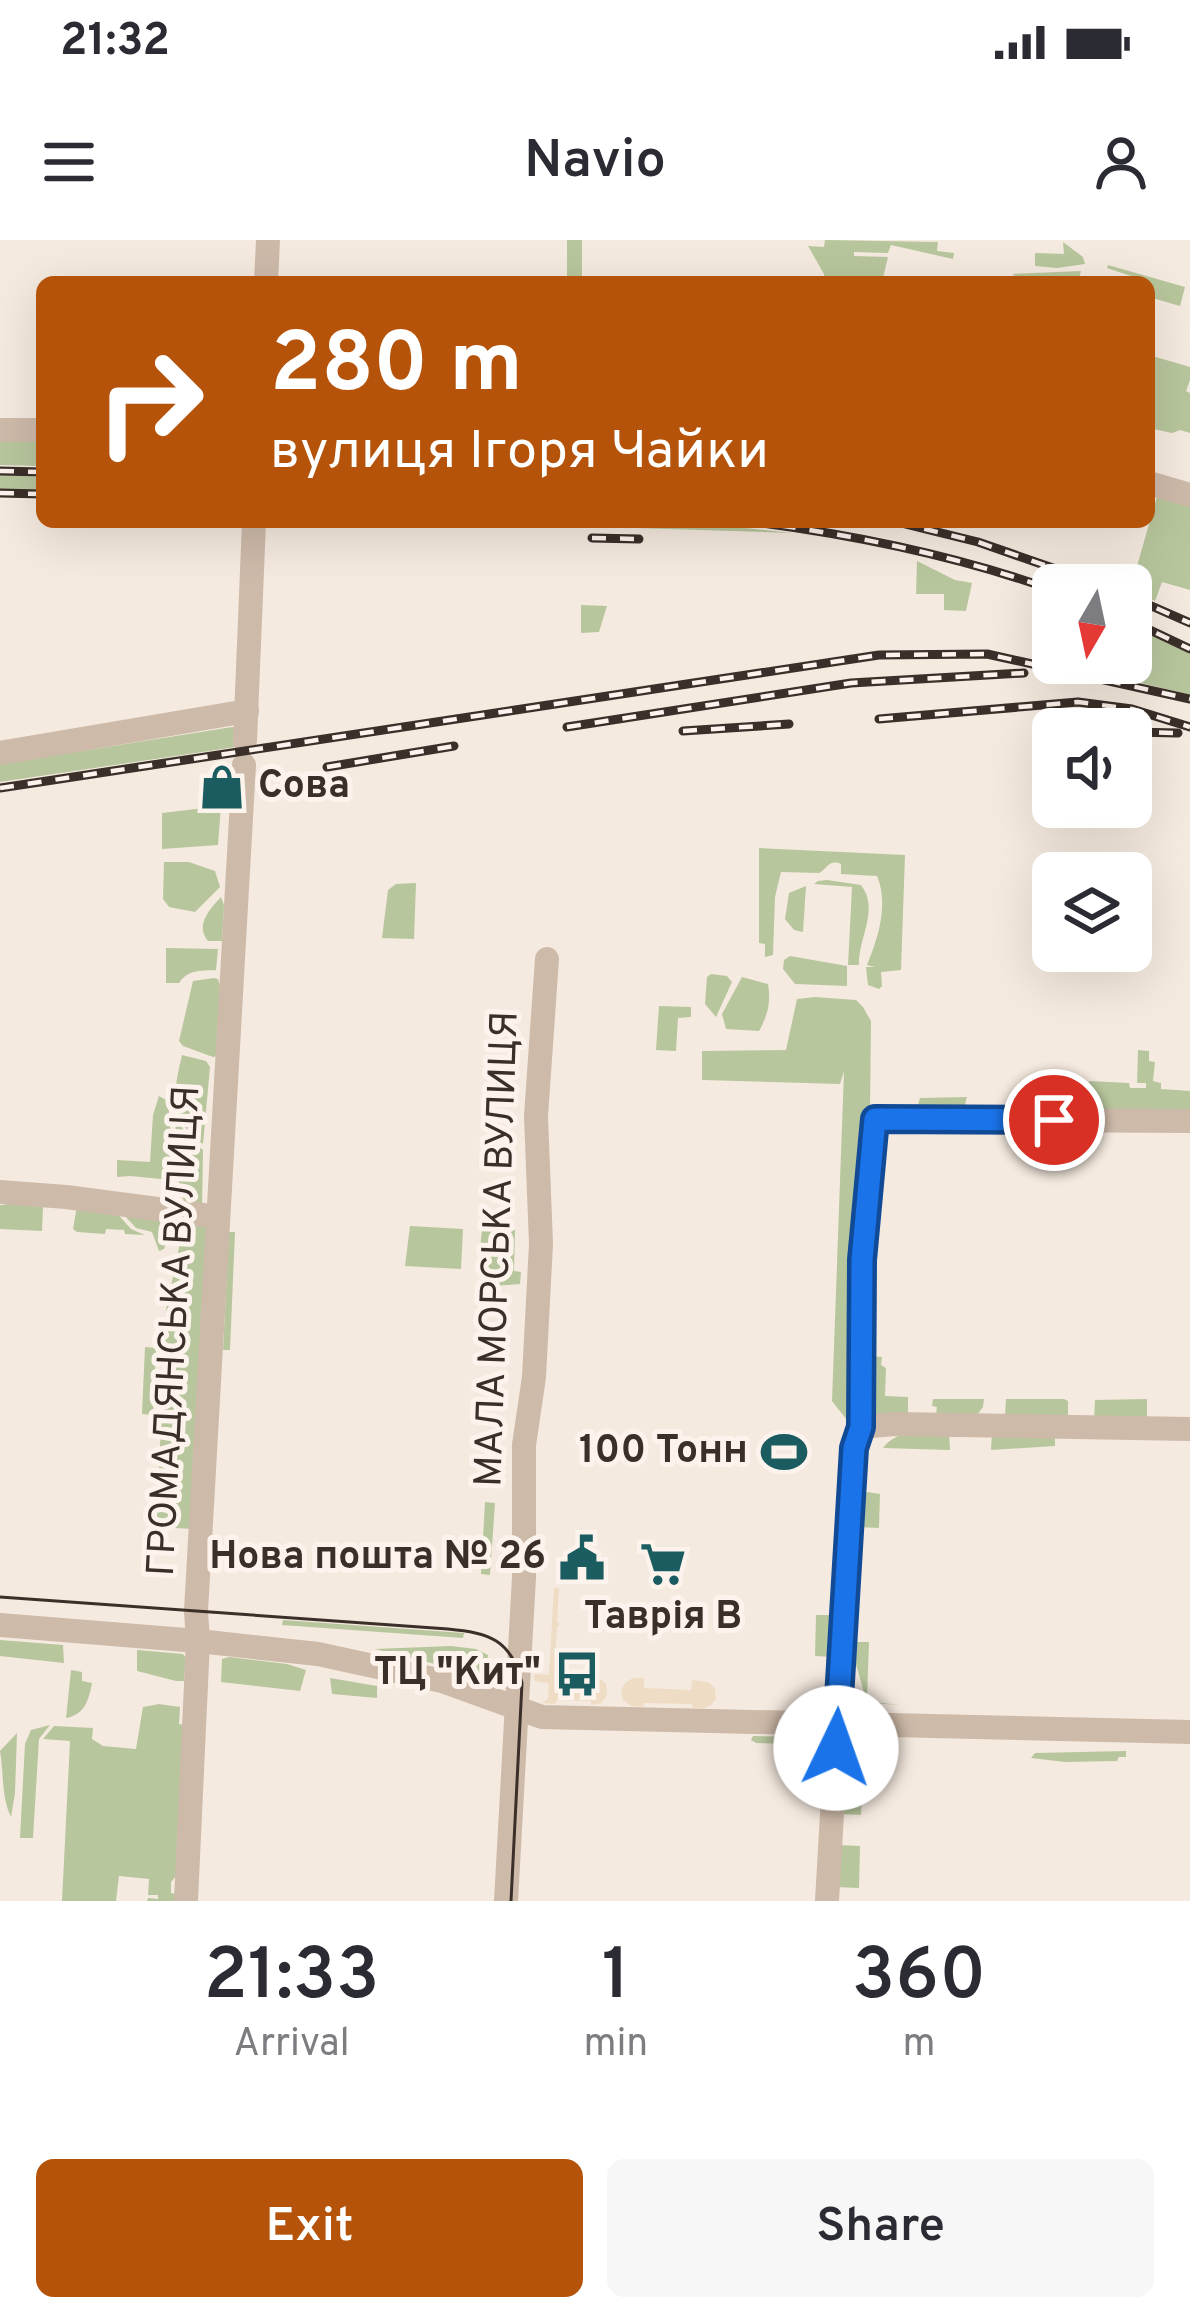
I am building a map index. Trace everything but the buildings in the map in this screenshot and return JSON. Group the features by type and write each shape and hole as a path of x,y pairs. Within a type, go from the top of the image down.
{"street":[{"path":"266,276 268,240"},
{"path":"0,430 36,430"},
{"path":"1155,485 1190,495"},
{"name":"ГРОМАДЯНСЬКА ВУЛИЦЯ","path":"186,1901 196,1603 254,528"},
{"path":"0,753 247,711"},
{"name":"МАЛА МОРСЬКА ВУЛИЦЯ","path":"506,1901 524,1579 524,1445 534,1378 542,1244 536,1115 548,959"},
{"path":"827,1901 854,1448 861,1427 862,1260 875,1119 1190,1120"},
{"path":"0,1192 218,1216"},
{"path":"861,1427 1190,1429"},
{"path":"0,1625 318,1654 442,1681 532,1715 555,1718 1190,1732"}],"green space":[{"path":"567,240 582,240 582,276 567,276"},
{"path":"825,240 938,242 937,251 954,253 953,259 891,245 888,253 854,252 854,256 888,257 883,276 824,276 808,246 824,247"},
{"path":"1063,242 1085,264 1035,266 1035,253 1064,254"},
{"path":"1108,265 1146,276 1131,276"},
{"path":"1081,271 1080,276 1012,274"},
{"path":"1155,278 1185,287 1180,306 1155,299"},
{"path":"1155,357 1190,367 1186,391 1190,393 1190,433 1155,429"},
{"path":"36,439 36,466 0,465 0,440"},
{"path":"0,475 36,477 36,490 0,489"},
{"path":"1158,493 1190,503 1190,590 1162,582 1155,601 1152,564 1138,564 1148,528 1155,528"},
{"path":"637,528 746,528 792,533"},
{"path":"917,561 972,583 966,611 944,610 944,594 916,594"},
{"path":"581,605 607,606 599,632 581,633"},
{"path":"1152,634 1190,652 1190,695 1145,684 1152,684"},
{"path":"237,728 236,747 0,782 0,764"},
{"path":"221,806 218,845 162,849 162,813"},
{"path":"759,848 905,855 901,970 881,972 879,989 868,985 866,967 875,967 867,965 881,921 880,887 877,876 841,874 837,863 819,873 781,872 773,955 765,957 765,944 759,943"},
{"path":"164,862 189,862 215,871 220,887 195,912 169,907 163,899"},
{"path":"827,880 861,885 866,895 868,914 859,965 848,965 852,887 814,884"},
{"path":"416,883 414,939 382,938 388,890 396,884"},
{"path":"806,886 803,932 794,930 785,919 789,893"},
{"path":"221,897 222,941 208,941 203,923"},
{"path":"166,948 218,949 216,970 166,983"},
{"path":"790,956 847,966 847,986 795,984 783,969"},
{"path":"711,974 727,976 732,982 716,1017 705,1004"},
{"path":"742,977 768,984 768,1008 759,1031 726,1029 722,1014"},
{"path":"214,978 220,986 217,1056 213,1057 179,1041 193,981"},
{"path":"797,999 856,1000 871,1021 854,1414 847,1420 832,1401 844,1071 840,1084 702,1080 702,1051 786,1050"},
{"path":"659,1006 691,1007 691,1017 678,1018 676,1051 656,1050"},
{"path":"1138,1050 1149,1051 1149,1061 1155,1062 1153,1081 1161,1083 1161,1089 1190,1091 1190,1114 1062,1114 1061,1107 1044,1106 1044,1097 1089,1096 1089,1081 1146,1088 1146,1083 1137,1083"},
{"path":"182,1055 206,1061 210,1067 203,1144 184,1124 176,1104"},
{"path":"159,1096 168,1101 171,1180 117,1177 117,1160 150,1162"},
{"path":"967,1097 965,1105 997,1105 998,1113 887,1108 918,1105 920,1098"},
{"path":"175,1114 187,1137 203,1150 202,1209 188,1208 181,1195"},
{"path":"5,1199 43,1207 42,1231 0,1229 0,1205 5,1205"},
{"path":"77,1206 114,1210 131,1229 145,1235 106,1229 105,1234 77,1232 73,1229"},
{"path":"125,1216 171,1217 174,1225 164,1249 159,1251 152,1232 136,1228"},
{"path":"185,1219 201,1222 209,1231 192,1529 158,1527 157,1516 166,1310"},
{"path":"410,1226 463,1229 461,1269 405,1266"},
{"path":"482,1229 515,1230 514,1271 521,1272 520,1284 495,1286 496,1272 478,1270"},
{"path":"229,1232 235,1232 230,1350 223,1350"},
{"path":"145,1347 156,1348 153,1415 142,1414"},
{"path":"868,1356 882,1357 885,1396 908,1397 908,1414 867,1414"},
{"path":"933,1399 984,1399 976,1416 936,1414"},
{"path":"1006,1399 1064,1399 1068,1421 1005,1417"},
{"path":"1147,1399 1147,1419 1094,1421 1095,1400"},
{"path":"949,1430 950,1450 883,1448 904,1434"},
{"path":"992,1432 1055,1433 1055,1446 991,1450"},
{"path":"867,1492 880,1494 879,1528 858,1527 859,1508"},
{"path":"485,1502 495,1503 490,1575 481,1574"},
{"path":"816,1615 836,1615 834,1657 815,1656"},
{"path":"283,1620 464,1633 463,1638 282,1625"},
{"path":"0,1640 63,1645 64,1663 0,1656"},
{"path":"854,1642 869,1642 867,1698 901,1705 867,1703"},
{"path":"451,1646 488,1655 486,1681 375,1649"},
{"path":"137,1650 183,1654 184,1681 137,1671"},
{"path":"222,1659 306,1670 300,1691 221,1682"},
{"path":"71,1670 82,1672 82,1681 92,1683 82,1710 66,1718"},
{"path":"330,1678 377,1686 377,1698 332,1694"},
{"path":"143,1707 180,1707 179,1724 185,1725 178,1874 171,1882 177,1901 147,1901 158,1899 158,1895 148,1895 149,1879 119,1876 116,1901 62,1901 70,1741 43,1739 54,1726 93,1728 92,1739 103,1746 136,1749"},
{"path":"50,1725 39,1739 33,1838 20,1838 25,1744 31,1730"},
{"path":"17,1733 15,1793 11,1817 0,1751"},
{"path":"753,1736 815,1737 829,1745 756,1743"},
{"path":"893,1740 892,1757 864,1756 861,1815 840,1814 843,1759 848,1742"},
{"path":"1126,1751 1126,1757 1117,1761 1031,1758 1035,1753"},
{"path":"838,1845 860,1846 859,1888 835,1887"}],"shaded area":[{"path":"554,1588 559,1588 560,1624 554,1685 592,1687 593,1677 599,1678 607,1690 601,1703 542,1703 548,1699 549,1683 534,1681 534,1674 549,1675"},
{"path":"633,1678 644,1678 644,1688 691,1690 692,1680 708,1682 715,1688 716,1699 704,1708 692,1704 631,1706 623,1700 621,1690"}],"tram line":[{"path":"0,1597 448,1629 496,1641 512,1657 522,1683 511,1901"}],"railway":[{"path":"0,471 36,472"},
{"path":"0,493 36,494"},
{"path":"795,528 905,548 1032,583"},
{"path":"921,528 1041,564"},
{"path":"592,538 639,539"},
{"path":"1152,606 1190,623"},
{"path":"1152,631 1190,649"},
{"path":"0,788 879,655 987,654 1190,699"},
{"path":"567,727 851,683 1024,673"},
{"path":"879,719 1078,702 1132,709 1190,727"},
{"path":"683,731 789,724"},
{"path":"1152,732 1178,733"},
{"path":"327,767 454,746"}],"place":[{"name":"Сова","path":"222,787"},
{"name":"100 Тонн","path":"784,1452"},
{"name":"Нова пошта № 26","path":"582,1558"},
{"name":"Таврія В","path":"663,1564"},
{"name":"ТЦ \"Кит\"","path":"577,1674"}],"route":[{"path":"836,1748 854,1448 861,1427 862,1260 875,1119 1054,1120"}]}
